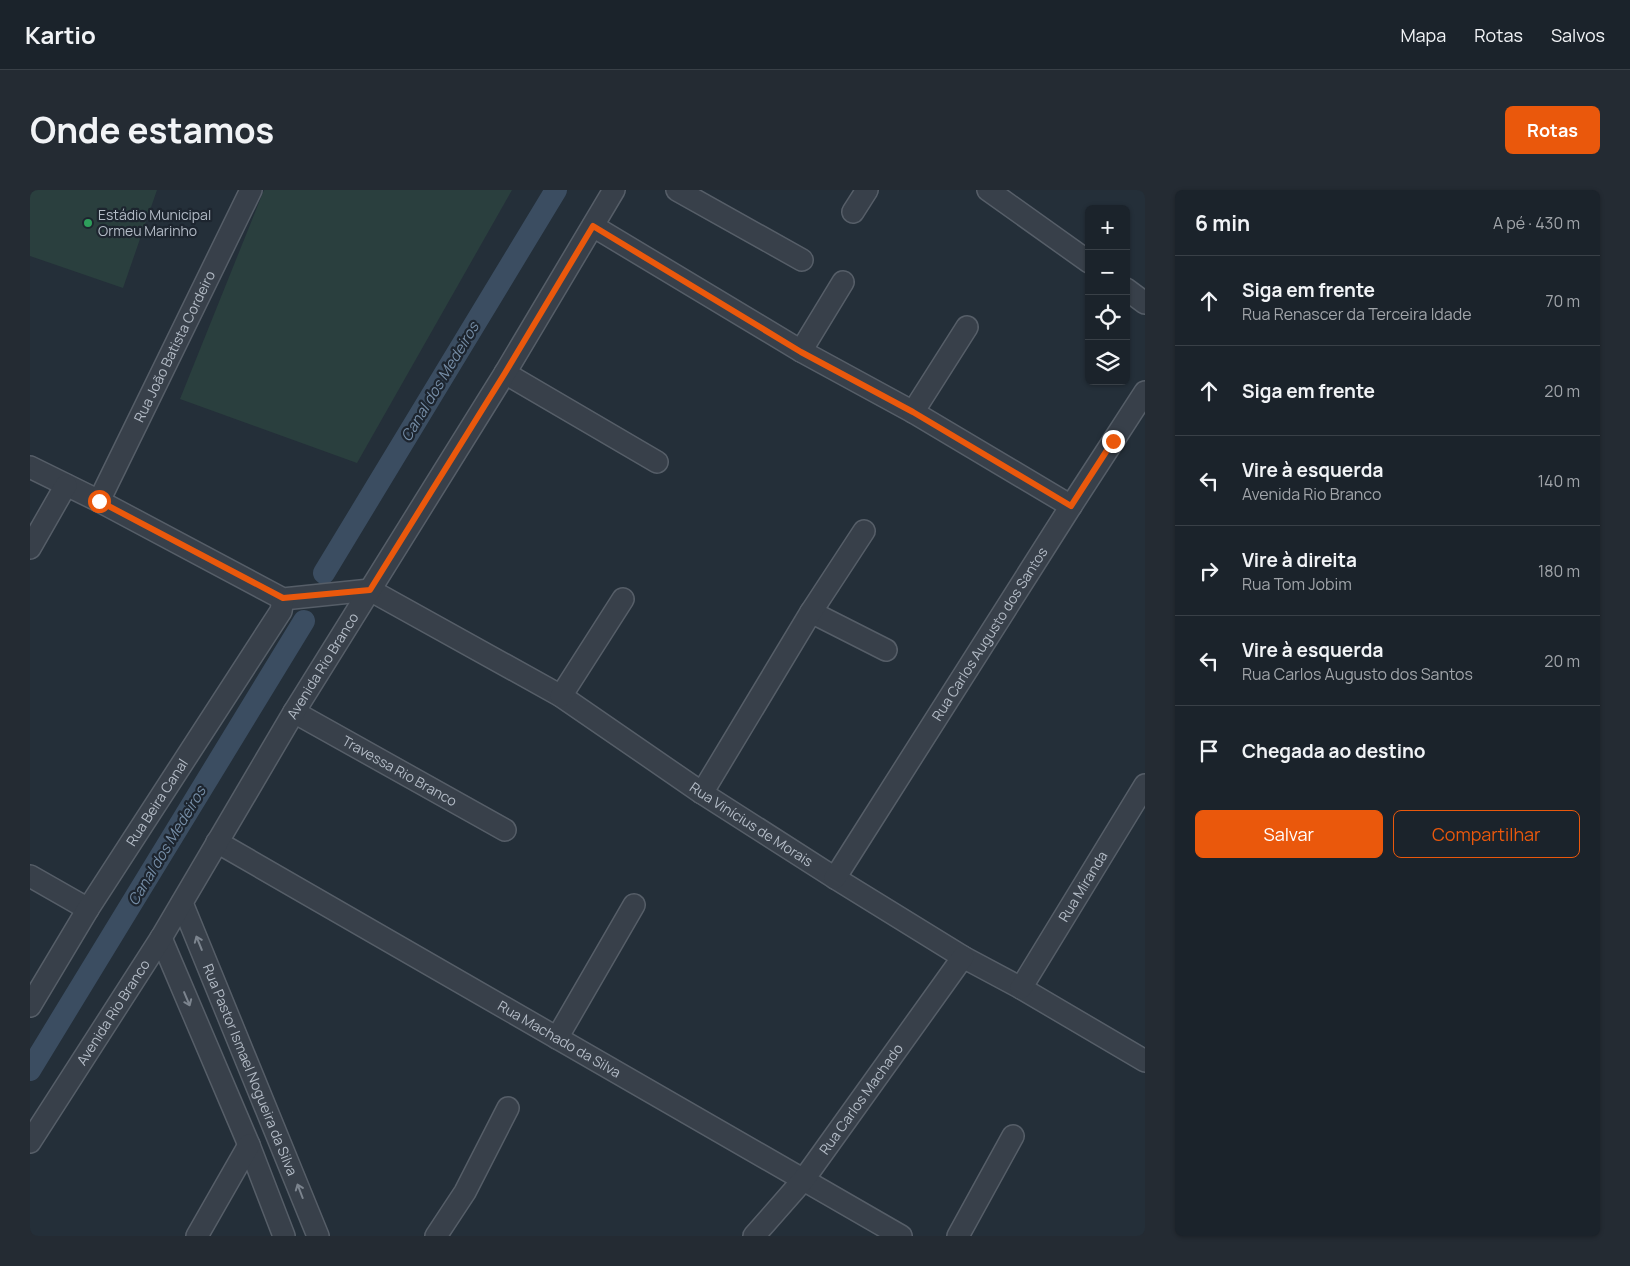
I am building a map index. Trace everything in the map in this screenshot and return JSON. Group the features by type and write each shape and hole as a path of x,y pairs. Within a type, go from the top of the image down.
{"street":[{"name":"Rua João Batista Cordeiro","path":"99,501 251,190"},
{"name":"Avenida Rio Branco","path":"30,1142 161,938 364,591 505,373 614,190"},
{"path":"677,190 802,260"},
{"path":"853,212 867,190"},
{"path":"988,190 1085,259"},
{"path":"593,226 801,352 913,412 1071,506"},
{"path":"801,352 843,282"},
{"path":"1130,292 1145,303"},
{"path":"913,412 967,327"},
{"path":"505,373 657,462"},
{"name":"Rua Carlos Augusto dos Santos","path":"834,878 1145,392"},
{"path":"30,468 99,501 288,598 364,591"},
{"path":"30,548 66,485"},
{"path":"702,793 811,612 864,531"},
{"name":"Rua Vinícius de Morais","path":"364,591 561,696 702,793 834,878 963,957 1143,1054"},
{"name":"Rua Beira Canal","path":"30,1006 88,909 288,598"},
{"path":"561,696 623,599"},
{"path":"811,612 886,650"},
{"name":"Travessa Rio Branco","path":"294,712 505,830"},
{"name":"Rua Miranda","path":"1021,988 1145,785"},
{"name":"Rua Machado da Silva","path":"217,842 901,1236"},
{"path":"30,876 88,909"},
{"name":"Rua Pastor Ismael Nogueira da Silva","path":"182,903 318,1236"},
{"path":"557,1038 634,905"},
{"path":"161,938 249,1145 284,1236"},
{"name":"Rua Carlos Machado","path":"754,1236 804,1179 963,957"},
{"path":"436,1236 465,1192 508,1108"},
{"path":"958,1236 1013,1136"},
{"path":"197,1236 249,1145"}],"green space":[{"name":"Estádio Municipal Ormeu Marinho","path":"30,190 157,190 123,288 30,256"},
{"path":"264,190 512,190 357,463 180,399"}],"waterway":[{"name":"Canal dos Medeiros","path":"324,573 556,190"},
{"name":"Canal dos Medeiros","path":"30,1070 304,621"}],"place":[{"name":"Estádio Municipal Ormeu Marinho","path":"88,223"}],"route":[{"path":"99,501 283,598 370,590 505,373 593,226 801,352 913,412 1071,506 1113,441"}]}
